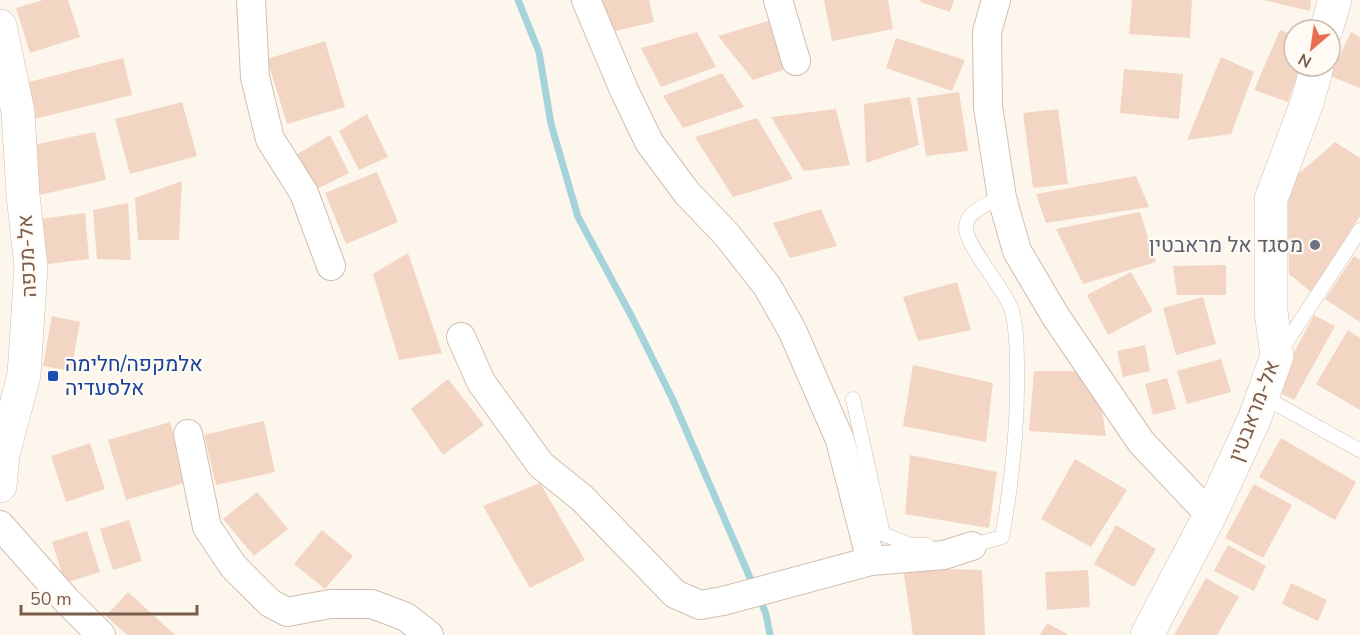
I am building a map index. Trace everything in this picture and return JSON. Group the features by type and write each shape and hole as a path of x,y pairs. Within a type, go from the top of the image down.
{"street":[{"path":"251,0 255,78 270,139 304,193 331,266"},
{"path":"586,0 649,142 687,193 727,235 768,286 792,330 840,440 871,561"},
{"path":"778,0 796,61"},
{"path":"996,0 987,32 987,107 1002,198 1017,251 1056,317 1141,442 1210,515"},
{"path":"1330,18 1335,0"},
{"name":"אל-מכפה","path":"0,26 18,112 23,195 31,267 24,375 3,455 0,486"},
{"name":"אל-מראבטין","path":"1147,635 1210,515 1254,420 1277,356 1271,312 1271,199 1308,100 1314,78"},
{"path":"461,337 481,382 540,465 582,498 675,594 700,605 723,601 871,561 944,555 972,546"},
{"path":"188,434 207,527 233,566 270,603 287,612 330,604 372,604 406,617 429,635"},
{"path":"0,525 67,601 101,635"}],"lane":[{"path":"853,399 883,534 911,545 972,546 1002,537 1012,482 1018,405 1017,350 1011,309 992,274 974,248 966,231 966,223 978,208 1002,198"},
{"path":"1277,356 1360,230"},
{"path":"1263,396 1359,450"}],"building":[{"path":"43,0 68,0 80,37 30,53 16,8"},
{"path":"600,0 649,0 654,22 607,33"},
{"path":"824,0 888,0 893,29 832,41"},
{"path":"921,0 954,0 950,12 920,2"},
{"path":"1132,0 1192,0 1190,38 1129,34"},
{"path":"1264,0 1311,0 1310,11"},
{"path":"775,19 792,67 753,80 718,36"},
{"path":"1280,30 1282,31 1282,78 1297,78 1288,102 1254,90"},
{"path":"697,32 716,67 661,87 641,48"},
{"path":"1351,32 1360,37 1360,88 1335,78 1342,78 1342,51"},
{"path":"896,38 965,60 952,91 886,68"},
{"path":"325,41 345,107 287,124 267,59"},
{"path":"1221,57 1254,72 1231,134 1187,140"},
{"path":"123,58 132,95 34,119 25,83"},
{"path":"1124,69 1183,74 1179,119 1120,113"},
{"path":"722,73 744,107 683,128 663,96"},
{"path":"959,92 968,151 926,156 917,98"},
{"path":"910,97 919,145 866,163 864,104"},
{"path":"182,102 197,156 130,174 115,119"},
{"path":"836,109 850,165 804,171 771,117"},
{"path":"1058,109 1068,184 1033,188 1023,113"},
{"path":"367,114 388,157 359,170 339,131"},
{"path":"757,118 793,179 733,197 695,137"},
{"path":"95,132 106,180 39,195 28,146"},
{"path":"330,135 349,173 313,191 292,157"},
{"name":"מסגד אל מראבטין","path":"1335,142 1360,158 1360,216 1311,292 1289,274 1287,184"},
{"path":"377,172 398,222 346,244 325,193"},
{"path":"1136,176 1149,207 1046,223 1036,194"},
{"path":"182,181 179,240 138,240 135,198"},
{"path":"128,203 131,260 97,259 93,210"},
{"path":"821,209 837,246 790,258 773,223"},
{"path":"1140,212 1156,262 1083,284 1056,229"},
{"path":"85,213 89,259 48,264 40,219"},
{"path":"408,253 442,353 399,360 373,274"},
{"path":"1354,256 1360,260 1360,322 1325,299"},
{"path":"1226,265 1226,295 1177,295 1173,266"},
{"path":"1131,272 1153,311 1108,335 1087,295"},
{"path":"957,282 971,330 918,341 903,297"},
{"path":"1203,297 1216,344 1176,355 1163,308"},
{"path":"1314,315 1335,326 1294,400 1274,390"},
{"path":"52,316 80,322 71,371 43,366"},
{"path":"1348,330 1360,338 1360,410 1316,384"},
{"path":"1145,345 1150,371 1123,377 1117,351"},
{"path":"1221,359 1231,392 1187,404 1177,371"},
{"path":"913,365 993,383 986,442 903,426"},
{"path":"1034,371 1085,371 1099,391 1106,436 1029,431"},
{"path":"1167,378 1176,409 1153,415 1145,384"},
{"path":"448,379 484,425 443,455 411,409"},
{"path":"264,421 275,472 216,485 204,435"},
{"path":"170,422 188,482 126,500 108,440"},
{"path":"1281,438 1356,482 1335,520 1259,477"},
{"path":"90,443 105,489 66,502 51,456"},
{"path":"910,455 997,472 989,528 905,514"},
{"path":"1075,459 1127,490 1091,547 1041,519"},
{"path":"540,483 585,560 530,588 483,506"},
{"path":"1254,484 1292,505 1263,558 1225,538"},
{"path":"257,492 288,529 254,556 223,519"},
{"path":"129,520 142,561 113,570 100,529"},
{"path":"1116,525 1156,549 1134,587 1094,564"},
{"path":"322,530 353,556 325,589 294,564"},
{"path":"87,531 100,572 65,583 52,542"},
{"path":"1228,545 1266,566 1254,591 1214,571"},
{"path":"903,568 982,570 985,635 913,635"},
{"path":"1088,570 1090,607 1047,610 1045,572"},
{"path":"1206,578 1239,597 1217,635 1174,635"},
{"path":"1291,583 1327,600 1318,621 1282,604"},
{"path":"128,592 175,635 127,635 106,616"},
{"path":"1047,623 1069,635 1040,635"}],"waterway":[{"path":"518,0 539,52 551,124 578,217 633,319 673,400 754,587"},
{"path":"759,597 766,614 770,635"}],"place":[{"name":"מסגד אל מראבטין","path":"1315,245"},
{"name":"אלמקפה/חלימה אלסעדיה","path":"53,376"}]}
